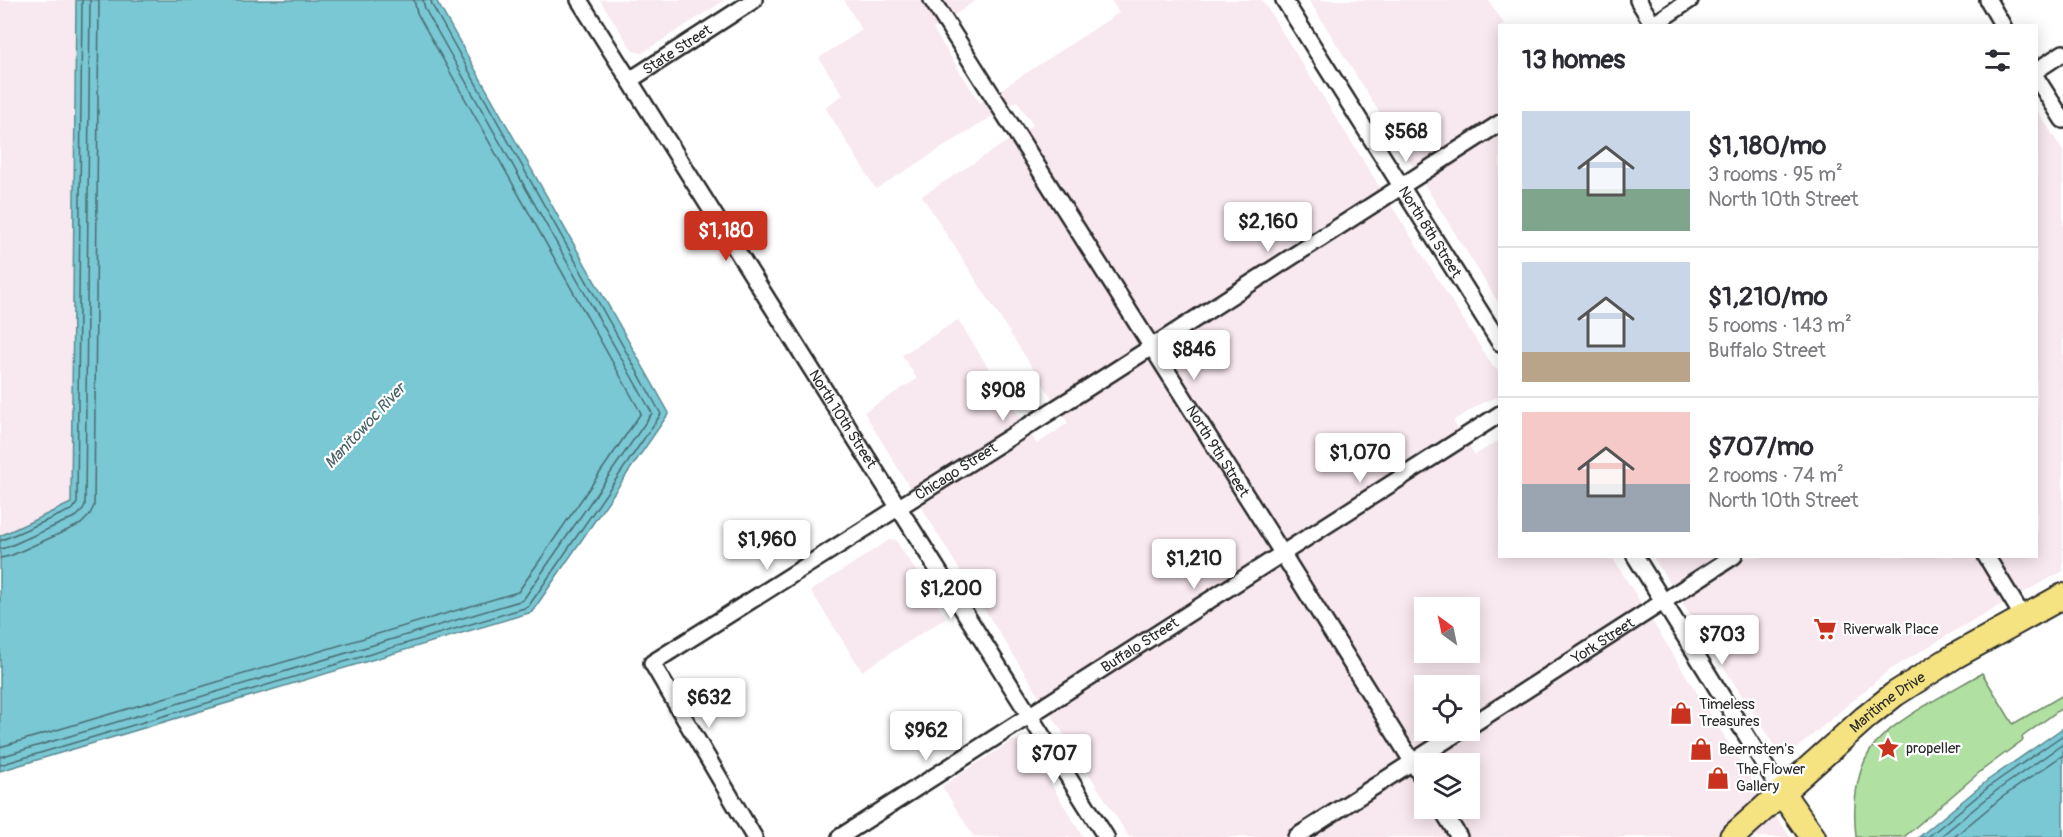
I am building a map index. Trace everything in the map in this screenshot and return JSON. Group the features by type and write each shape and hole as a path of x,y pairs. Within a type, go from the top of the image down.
{"main road":[{"name":"Maritime Drive","path":"1732,837 1895,694 1947,661 2063,596"},
{"path":"1782,793 1813,837"}],"street":[{"name":"North 10th Street","path":"579,0 1106,837"},
{"name":"State Street","path":"630,80 754,0"},
{"name":"North 9th Street","path":"932,0 1413,762"},
{"name":"North 8th Street","path":"1284,0 1498,340"},
{"path":"1638,0 1652,24"},
{"path":"1654,24 1690,0"},
{"path":"1988,0 2002,24"},
{"path":"2038,69 2063,53"},
{"path":"2038,81 2063,120"},
{"name":"Chicago Street","path":"738,811 652,663 1152,347 1498,124"},
{"name":"Buffalo Street","path":"840,837 1498,415"},
{"path":"1636,558 1782,793"},
{"name":"York Street","path":"1480,720 1731,558"},
{"path":"1987,558 2023,618"},
{"path":"1296,837 1445,741"},
{"path":"738,811 739,837"},
{"path":"738,811 754,837"},
{"path":"1448,819 1459,837"}],"shaded area":[{"path":"0,0 76,0 71,503 0,536"},
{"path":"600,0 725,0 642,53 633,51"},
{"path":"844,0 977,0 933,29 980,103 1119,13 1111,0 1262,0 1493,367 1498,370 1498,397 1484,402 1453,421 1475,455 1498,441 1498,558 1613,558 1744,768 1790,837 1129,837 962,574 864,412 917,379 902,355 958,320 1037,444 1068,423 922,196 1033,125 1017,101 876,189 825,107 843,95 819,58 862,30"},
{"path":"1309,0 1488,0 1504,24 1498,24 1498,302"},
{"path":"2038,112 2063,151 2063,571 1978,617 1888,671 1792,751 1781,750 1773,744 1654,558 2038,558"},
{"path":"895,539 946,618 862,671 811,591 889,540"},
{"path":"1019,740 1025,744 1037,761 1083,837 974,837 942,786 1012,741"}],"green space":[{"path":"1982,673 2013,724 2063,695 2063,707 2022,737 2023,740 1981,771 1904,837 1856,837 1856,791 1862,768 1872,748 1907,717"}],"water":[{"name":"Manitowoc River","path":"76,0 436,0 669,413 532,612 0,771 0,536 71,503"},
{"path":"2063,728 2063,837 1919,837 1988,780"}],"place":[{"name":"Riverwalk Place","path":"1825,629"},
{"name":"Timeless Treasures","path":"1681,713"},
{"name":"propeller","path":"1888,748"},
{"name":"Beernsten's","path":"1701,749"},
{"name":"The Flower Gallery","path":"1718,778"}]}
